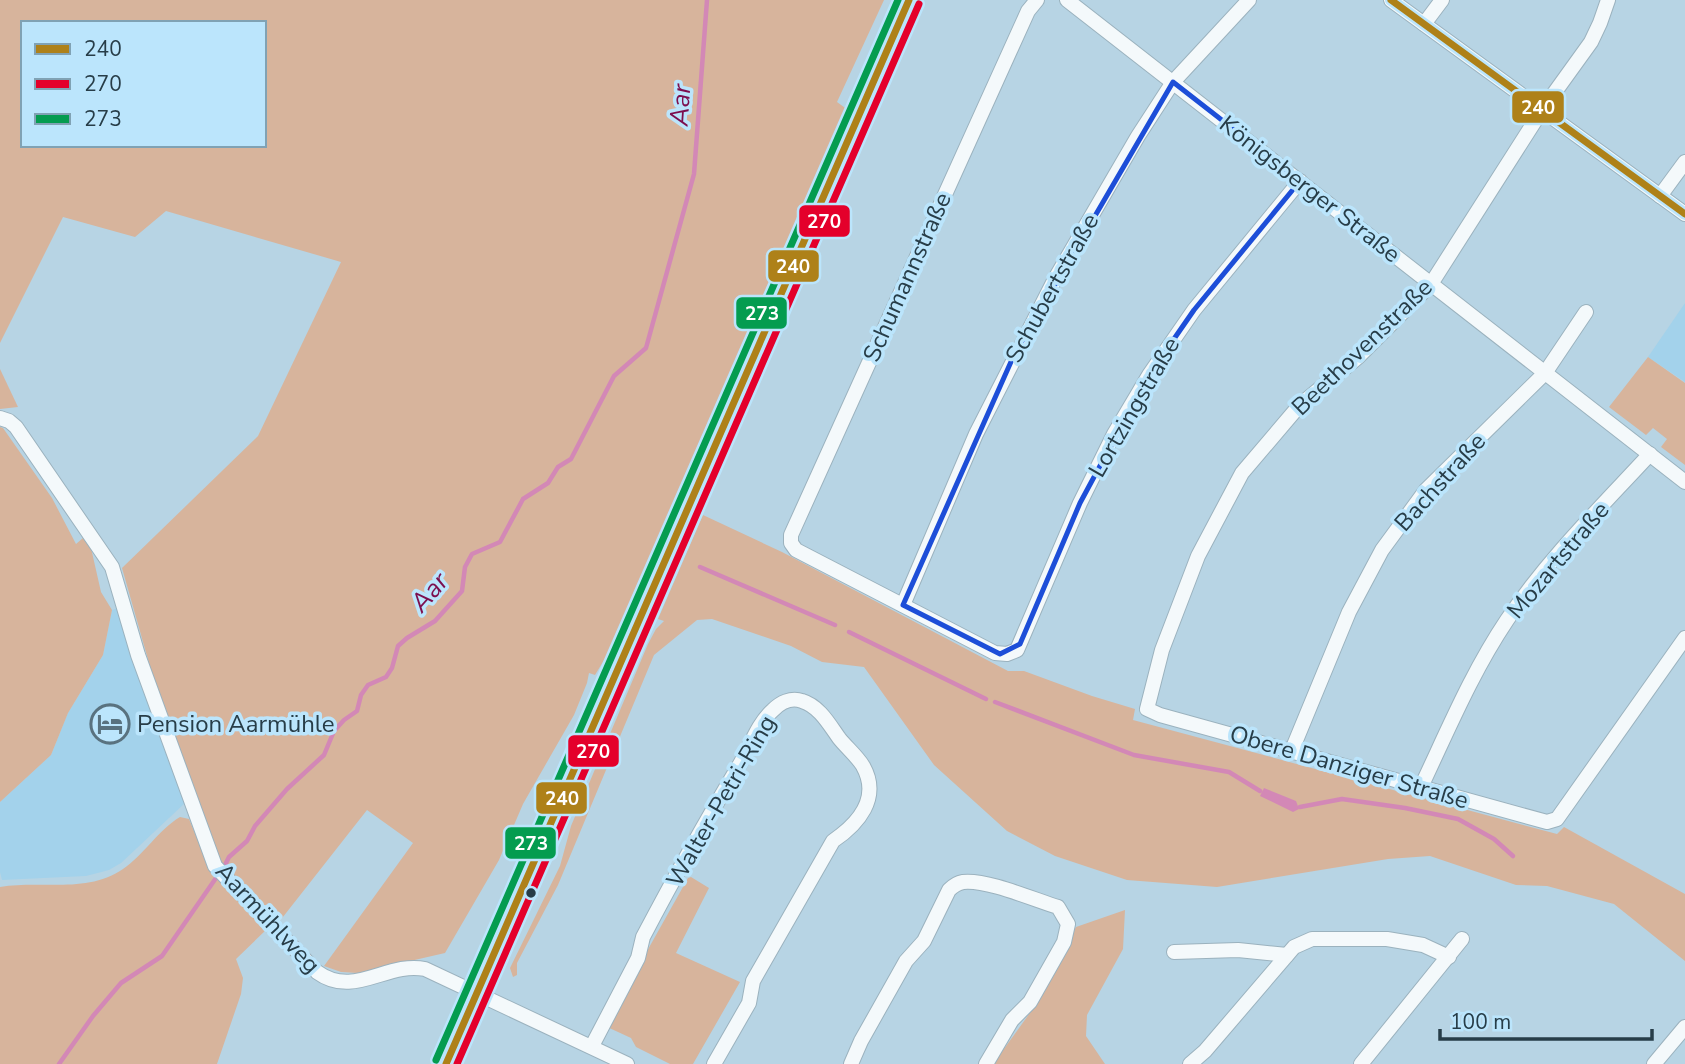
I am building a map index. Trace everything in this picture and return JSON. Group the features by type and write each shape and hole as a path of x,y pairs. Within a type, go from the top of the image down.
{"main road":[{"path":"446,1064 909,0"}],"street":[{"name":"Königsberger Straße","path":"1068,0 1685,482"},
{"name":"Schubertstraße","path":"903,605 975,434 1014,355 1076,242 1173,82 1250,0"},
{"path":"1391,0 1685,214"},
{"path":"1424,24 1442,0"},
{"name":"Beethovenstraße","path":"1147,709 1162,650 1198,556 1242,473 1299,406 1359,357 1431,284 1542,110 1591,41 1608,0"},
{"name":"Schumannstraße","path":"903,605 796,550 791,543 791,535 1032,6"},
{"path":"1660,196 1685,162"},
{"name":"Lortzingstraße","path":"903,605 995,653 1007,654 1017,650 1080,503 1114,434 1149,375 1194,310 1300,181"},
{"name":"Bachstraße","path":"1292,750 1349,612 1382,550 1426,491 1545,373 1586,312"},
{"name":"Aarmühlweg","path":"0,418 16,427 112,567 138,655 215,866 228,880 324,977 349,983 418,967 627,1064"},
{"name":"Mozartstraße","path":"1421,787 1479,664 1506,621 1556,555 1650,454"},
{"name":"Obere Danziger Straße","path":"1147,709 1160,715 1552,822 1557,819 1685,638"},
{"name":"Walter-Petri-Ring","path":"592,1046 638,958 643,937 765,718 789,700 803,701 820,712 863,766 870,792 866,807 851,829 833,841 753,981 749,1003 714,1064"},
{"path":"851,1064 906,961 924,941 948,890 966,881 993,886 1058,907 1068,924 1064,942 1030,1002 1012,1020 986,1064"},
{"path":"1190,1064 1205,1051 1287,955 1302,942 1322,939 1408,942 1423,945 1449,957"},
{"path":"1361,1064 1462,939"},
{"path":"1174,952 1238,950 1287,955"},
{"path":"1654,1064 1682,1037"}],"highlighted area":[{"path":"1173,82 1300,181 1194,310 1149,375 1080,503 1020,644 1000,654 903,605 1014,355"}],"shaded area":[{"path":"0,0 884,0 837,102 848,110 612,647 595,675 589,673 574,715 523,804 499,860 445,953 358,973 341,972 324,966 413,843 367,810 279,922 219,862 151,670 122,568 258,436 341,262 166,211 135,237 63,217 0,343"},
{"path":"1685,303 1685,382 1648,357"},
{"path":"1648,357 1685,383 1685,465 1661,447 1667,439 1653,428 1646,435 1609,407"},
{"path":"0,369 18,407 0,409"},
{"path":"0,427 52,498 76,544 83,538 91,548 101,592 112,610 103,655 68,713 51,755 0,802"},
{"path":"703,515 782,552 1008,671 1024,671 1135,709 1133,720 1557,834 1564,827 1685,894 1685,961 1614,904 1547,886 1516,885 1430,856 1388,859 1217,887 1127,880 1055,856 1007,831 934,765 864,667 822,662 791,646 712,619 697,620 654,655 558,885 517,963 517,975 513,977 510,968 560,866 571,826 648,644 664,621 658,619"},
{"path":"118,608 185,803 121,863 109,870 86,876 2,880 0,802 51,755 68,713 103,655 112,610"},
{"path":"1264,788 1296,801 1299,809 1293,812 1260,796"},
{"path":"180,817 189,819 212,874 267,929 236,959 243,978 241,994 217,1064 0,1064 0,887 79,884 109,877 131,863"},
{"path":"691,877 709,888 676,953 740,982 693,1064 670,1064 636,1047 631,1038 605,1026"},
{"path":"1125,910 1123,949 1087,1015 1086,1036 1105,1064 993,1064 1032,1010 1076,927"}],"waterway":[{"name":"Aar","path":"59,1064 93,1016 121,983 162,956 229,857 247,841 255,826 287,789 324,755 334,731 357,711 361,695 368,685 386,677 392,668 398,646 435,621 462,591 465,567 472,554 500,542 523,499 548,483 558,467 571,459 614,376 646,348 694,174 707,0"},
{"path":"700,567 835,625"},
{"path":"849,632 986,699"},
{"path":"995,702 1134,755 1229,772 1260,791"},
{"path":"1300,807 1342,799 1458,819 1494,839 1513,856"}],"transit line":[{"name":"273","path":"436,1060 898,0"},
{"name":"240","path":"446,1064 909,0"},
{"name":"240","path":"1391,0 1685,214"},
{"name":"270","path":"457,1064 919,4"}],"place":[{"name":"Pension Aarmühle","path":"110,724"}]}
